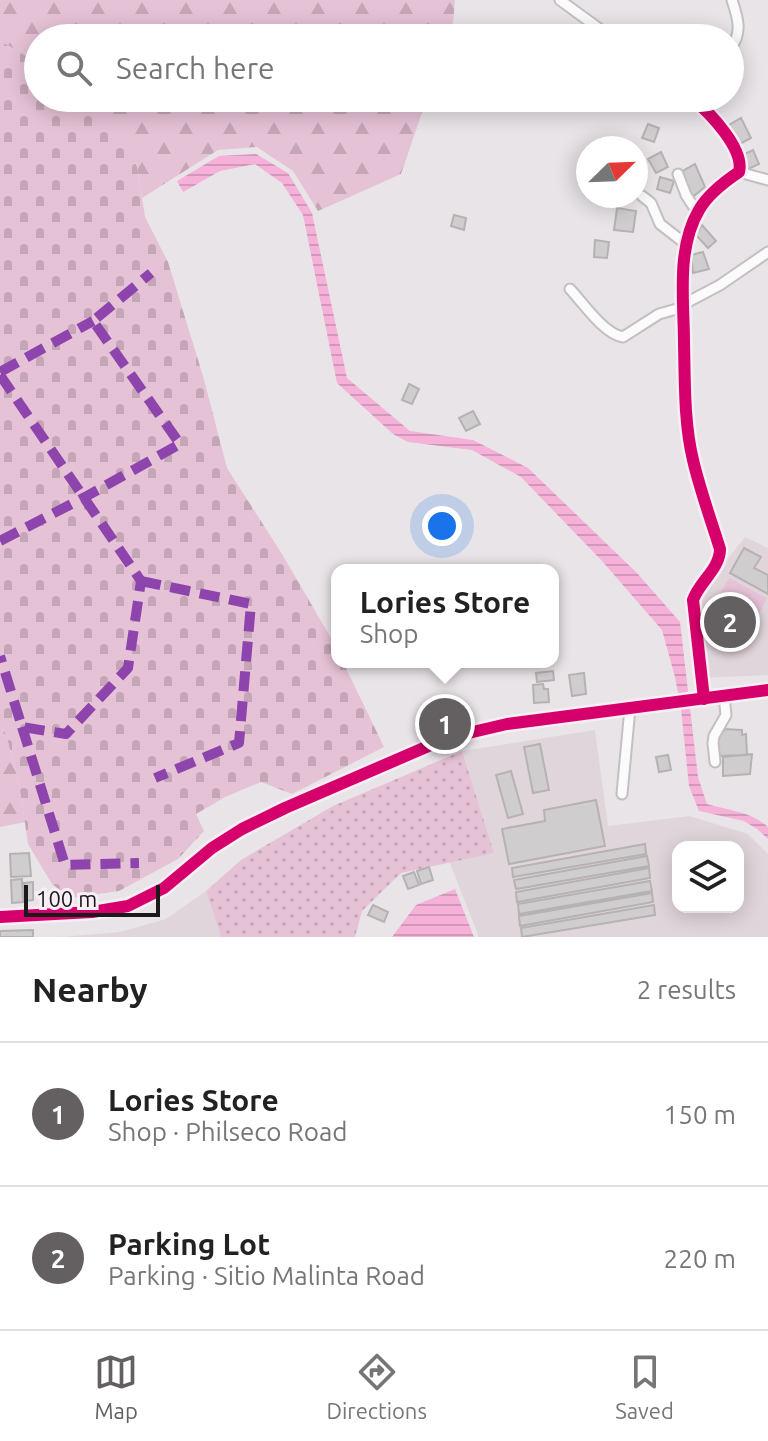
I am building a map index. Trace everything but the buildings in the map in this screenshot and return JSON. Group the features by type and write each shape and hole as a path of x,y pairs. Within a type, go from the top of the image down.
{"street":[{"path":"560,0 593,24"},
{"path":"732,0 739,24"},
{"path":"702,699 693,600 720,557 720,549 691,449 686,394 684,265 691,225 697,212 712,193 739,172 740,159 705,112"},
{"path":"739,172 768,180"},
{"path":"678,174 697,212"},
{"path":"648,201 660,224 687,245"},
{"path":"570,289 605,327 617,336 627,335 659,314 684,306 720,285 768,252"},
{"path":"0,917 92,912 128,906 154,895 224,839 242,829 299,801 447,738 486,728 768,690"},
{"path":"715,762 714,736 726,715 724,696"},
{"path":"622,794 630,708"}],"shaded area":[{"path":"256,154 288,173 312,213 347,378 410,431 473,440 528,468 637,573 680,622 698,777 707,804 755,818 768,827 768,839 744,821 699,811 689,786 681,709 662,630 602,561 521,477 472,450 408,442 393,434 337,383 303,215 282,183 255,164 220,171 183,192 177,181 219,156"},
{"path":"745,537 768,548 768,675 701,678 695,600"},
{"path":"595,730 608,826 689,816 748,834 768,854 768,937 479,937 449,861 494,853 462,751"},
{"path":"455,889 474,937 392,937 416,905"},
{"path":"206,891 221,937 61,937 120,932 166,919"}],"green space":[{"path":"0,0 455,0 453,24 24,24 24,55 0,41"},
{"path":"0,41 24,55 24,112 101,112 137,166 145,217 168,262 227,468 331,638 331,668 346,668 384,747 292,794 261,782 225,797 196,814 204,831 178,859 119,891 70,898 52,884 28,844 19,783 5,731 0,727"},
{"path":"93,112 422,112 401,174 318,211 293,171 257,147 218,150 142,198 137,165"},
{"path":"729,578 767,598 755,622 716,601"},
{"path":"0,727 5,731 19,783 25,822 0,827"},
{"path":"462,751 494,853 401,873 362,911 355,937 221,937 206,891 241,860 333,806"}],"marked path":[{"path":"0,541 180,444 93,321 151,273"},
{"path":"0,372 93,321"},
{"path":"0,375 141,581 128,668 66,734 22,727 0,656"},
{"path":"141,581 251,604 239,743 155,778"},
{"path":"22,727 65,865 139,863"}],"cycle path":[{"path":"704,699 693,600 717,563 720,549 696,471 688,432 684,258 699,210 722,184 739,172 737,153 707,112"},
{"path":"0,917 92,912 128,906 164,888 212,848 242,829 447,738 507,724 768,690"}],"place":[{"name":"Parking Lot","path":"730,622"},
{"name":"Lories Store","path":"445,724"}]}
